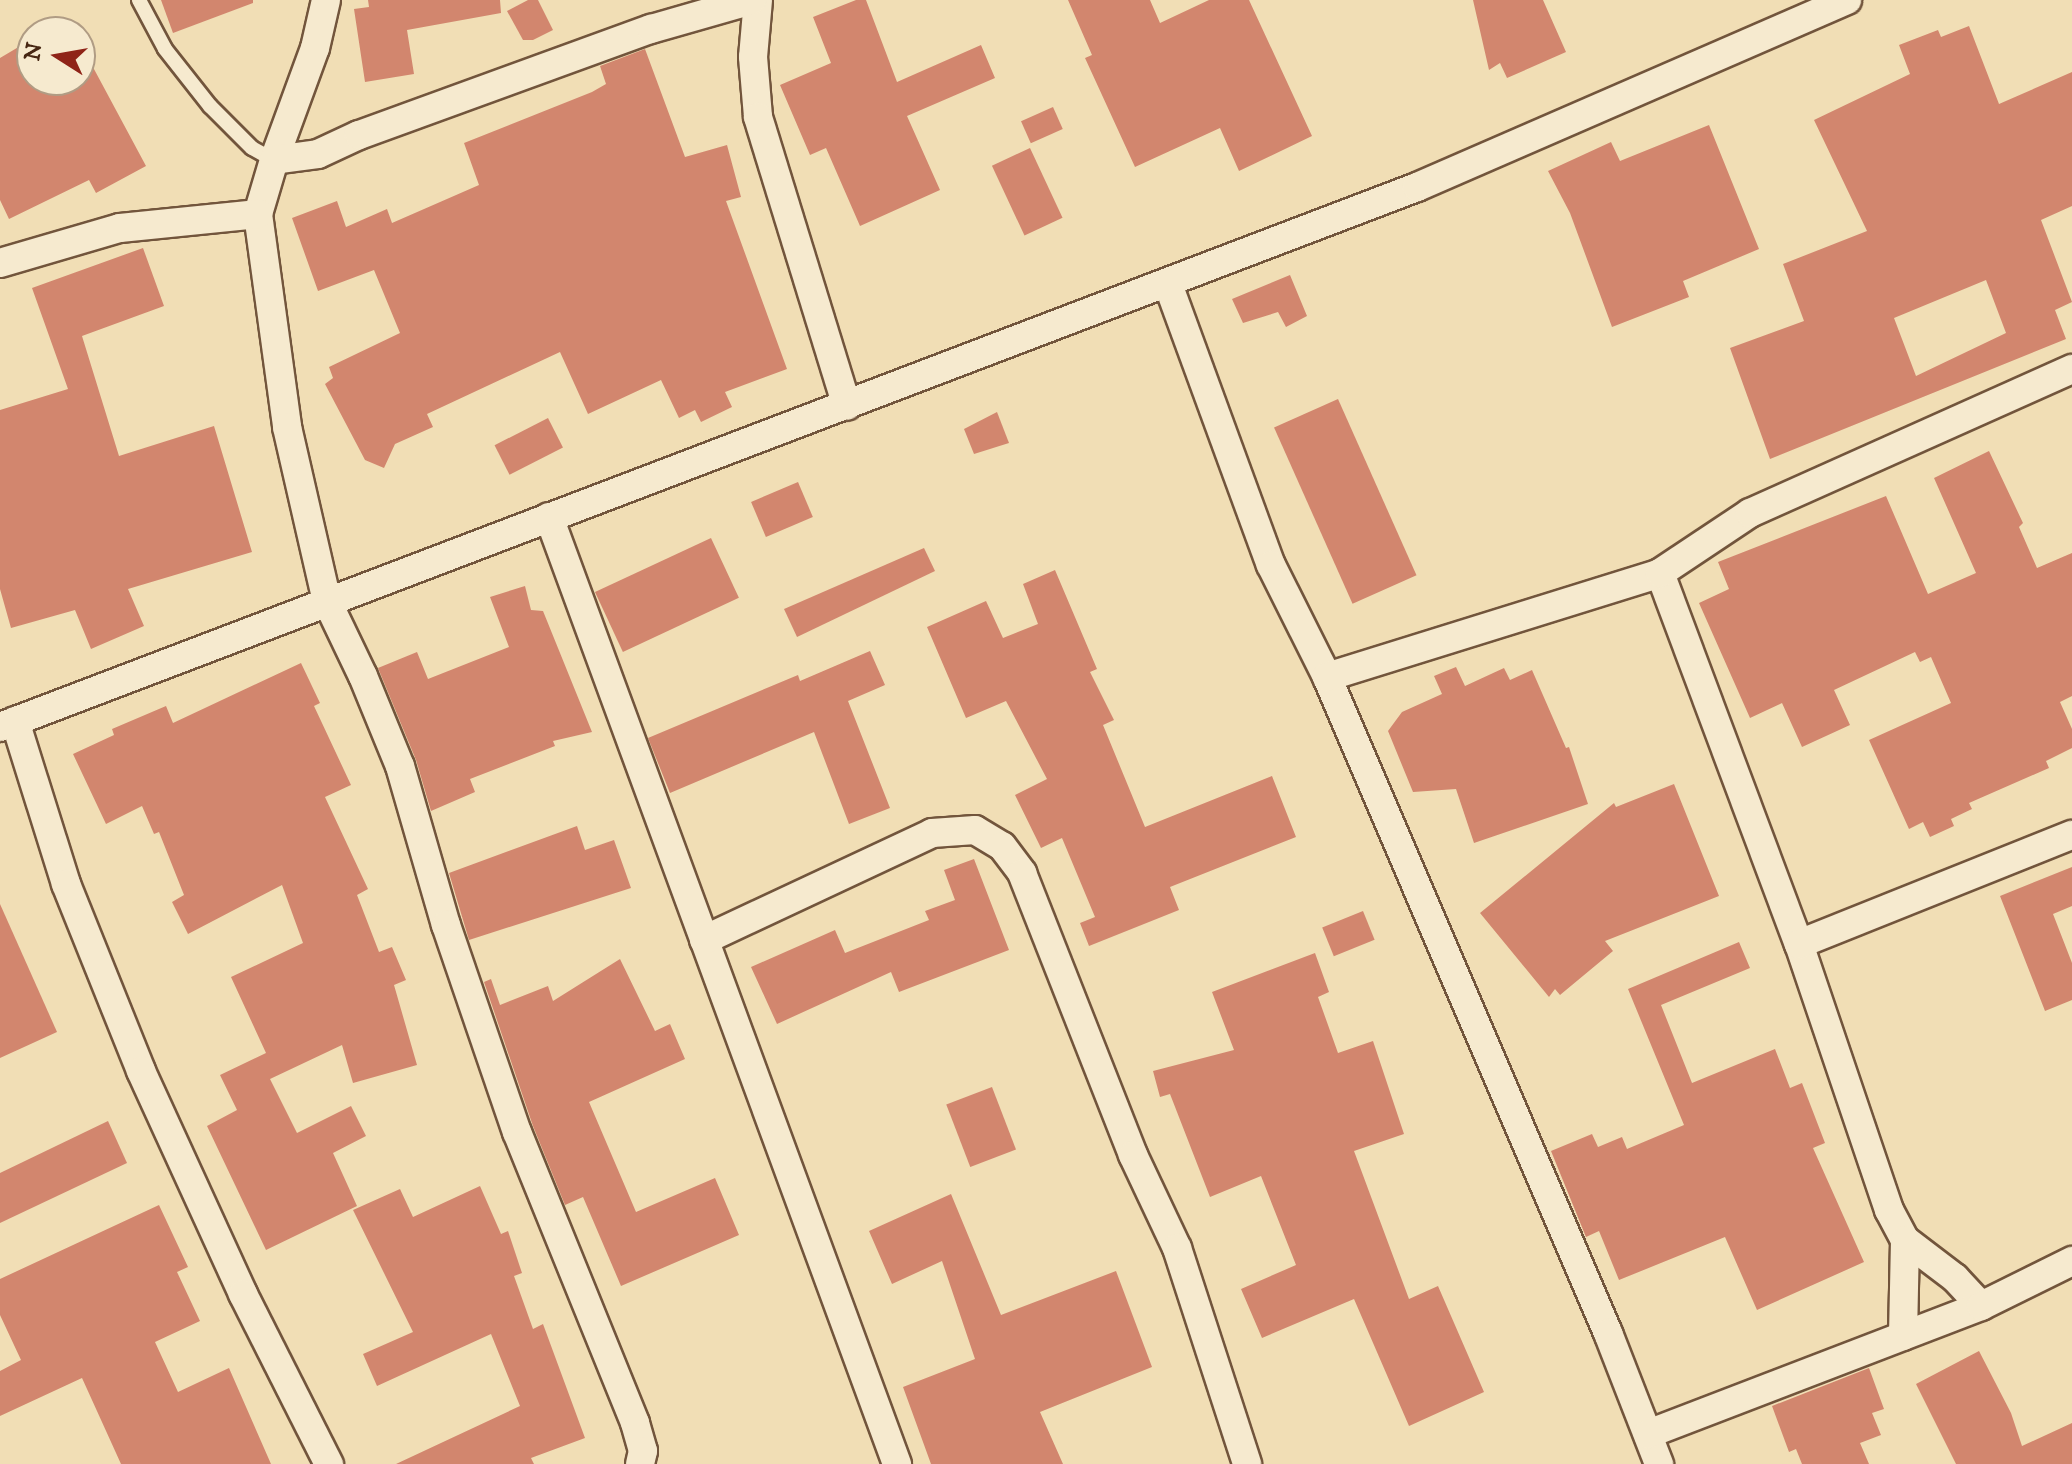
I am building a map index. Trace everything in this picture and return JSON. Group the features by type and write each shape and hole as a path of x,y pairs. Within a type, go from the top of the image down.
{"street":[{"path":"326,0 315,48 274,160 258,214 287,427 327,601 363,676 400,766 446,925 517,1132 635,1423 643,1451 640,1464"},
{"path":"274,160 318,154 359,135 651,29 755,0 753,57 758,117 847,406"},
{"path":"329,1464 243,1294 141,1071 66,884 8,724 1417,187 1796,10 1847,0"},
{"path":"0,263 120,228 258,214"},
{"path":"1168,284 1271,565 1327,677 1659,1464"},
{"path":"1327,677 1660,573 1750,513 2072,369"},
{"path":"549,517 897,1464"},
{"path":"1660,573 1799,944 1889,1210 1905,1240 1955,1278 1981,1306"},
{"path":"704,940 932,833 975,830 1002,846 1022,873 1127,1141 1177,1248 1247,1464"},
{"path":"1799,944 2072,835"},
{"path":"1903,1336 1905,1240"},
{"path":"1648,1434 1981,1306 2072,1261"}],"lane":[{"path":"139,0 165,49 210,106 252,148 274,160"}],"building":[{"path":"161,0 253,0 253,3 173,33"},
{"path":"368,0 500,0 501,13 407,30 414,74 365,82 354,9 369,7"},
{"path":"528,0 538,0 553,30 533,40 523,40 507,11"},
{"path":"856,0 866,0 897,82 981,45 995,78 907,116 940,190 860,226 826,148 810,155 780,85 831,63 813,17"},
{"path":"1068,0 1150,0 1160,23 1209,0 1249,0 1312,136 1239,171 1220,128 1135,167 1085,58 1092,55"},
{"path":"1473,0 1543,0 1566,52 1507,78 1500,63 1489,70"},
{"path":"1969,26 1999,104 2072,72 2072,206 2041,220 2072,302 2055,310 2066,339 1770,459 1730,348 1804,321 1783,264 1867,231 1814,120 1910,74 1899,45 1938,30 1941,37","holes":["1986,280 2006,333 1916,376 1894,318"]},
{"path":"16,48 16,96 96,96 96,73 146,166 96,193 89,180 9,219 0,200 0,58"},
{"path":"645,49 685,157 727,145 741,197 726,201 787,369 725,392 732,407 701,422 695,410 679,418 661,380 588,414 560,352 427,414 433,427 395,444 384,468 365,460 325,384 333,378 329,367 400,333 374,270 318,291 292,218 337,201 346,227 387,209 392,223 479,185 464,143 592,92 606,84 600,66"},
{"path":"1053,107 1063,129 1031,143 1021,121"},
{"path":"1709,125 1759,249 1683,281 1689,297 1612,327 1570,213 1548,171 1611,142 1620,161"},
{"path":"1030,148 1063,218 1024,236 992,166"},
{"path":"143,248 164,306 82,336 119,456 214,426 252,552 128,589 144,626 91,649 75,610 11,628 0,589 0,410 68,389 32,288"},
{"path":"1290,275 1307,316 1286,327 1278,312 1243,323 1232,299"},
{"path":"1338,399 1417,575 1353,604 1274,427"},
{"path":"997,412 1009,443 974,454 964,429"},
{"path":"548,418 563,447 510,475 495,445"},
{"path":"1989,451 2023,523 2019,527 2037,568 2072,553 2072,696 2060,702 2072,729 2072,748 2046,761 2049,768 1969,803 1972,809 1951,819 1954,826 1930,837 1923,822 1909,829 1869,740 1951,703 1931,657 1920,662 1915,652 1834,690 1850,725 1802,747 1782,703 1750,718 1699,603 1729,589 1718,562 1886,496 1928,594 1976,573 1934,478"},
{"path":"798,482 813,517 766,537 751,502"},
{"path":"711,538 739,598 623,652 595,592"},
{"path":"924,548 935,571 797,637 784,609"},
{"path":"1055,570 1097,669 1090,672 1114,720 1103,725 1145,827 1272,776 1296,837 1170,887 1179,910 1089,946 1080,923 1095,917 1062,838 1041,848 1015,795 1047,779 1006,701 966,718 927,627 986,601 1003,638 1038,624 1023,584"},
{"path":"525,586 531,610 543,611 592,732 553,741 555,746 470,779 475,792 431,811 416,760 378,668 417,652 428,679 509,647 490,597"},
{"path":"870,651 885,685 848,701 890,808 849,824 814,732 670,793 648,738 798,675 800,681"},
{"path":"301,663 320,703 314,706 351,785 325,797 368,889 357,895 379,952 392,947 406,980 394,985 417,1065 353,1083 342,1045 270,1079 297,1133 351,1106 366,1136 333,1153 357,1206 266,1250 207,1126 237,1110 220,1075 266,1053 231,977 303,943 282,885 188,934 172,902 184,895 159,832 154,834 142,806 106,824 73,754 114,735 112,729 166,706 173,723"},
{"path":"1456,667 1465,686 1504,668 1510,680 1532,670 1566,748 1569,747 1588,804 1474,843 1456,789 1413,792 1388,731 1402,712 1442,694 1434,676"},
{"path":"1674,784 1719,896 1605,941 1613,951 1560,995 1555,989 1549,997 1480,913 1614,803 1616,807"},
{"path":"577,826 585,850 614,840 631,888 469,940 449,873"},
{"path":"974,859 1009,950 899,992 891,972 777,1024 751,967 835,930 845,953 929,920 925,911 955,900 944,870"},
{"path":"2072,867 2072,906 2053,914 2072,963 2072,1000 2045,1011 2000,896"},
{"path":"0,904 57,1032 0,1058"},
{"path":"1363,911 1375,940 1334,956 1322,927"},
{"path":"1739,942 1750,968 1661,1005 1692,1083 1775,1049 1790,1088 1802,1083 1825,1143 1813,1148 1864,1262 1757,1310 1725,1237 1619,1280 1599,1231 1586,1237 1551,1151 1592,1134 1598,1147 1622,1137 1627,1149 1684,1125 1628,989"},
{"path":"1315,953 1329,992 1318,997 1338,1053 1373,1041 1404,1134 1354,1151 1409,1299 1438,1286 1484,1392 1409,1426 1354,1299 1262,1338 1241,1289 1296,1265 1261,1176 1210,1197 1170,1094 1160,1097 1153,1071 1234,1050 1212,992"},
{"path":"620,959 655,1031 670,1024 685,1059 589,1102 636,1212 715,1178 739,1235 621,1286 583,1197 565,1205 533,1126 484,982 491,979 500,1005 548,986 553,1001"},
{"path":"992,1087 1016,1150 970,1167 946,1105"},
{"path":"108,1121 127,1163 0,1223 0,1173"},
{"path":"480,1186 501,1234 508,1231 522,1273 514,1276 533,1329 543,1324 585,1438 531,1458 534,1464 396,1464 520,1406 491,1334 377,1386 363,1354 413,1332 353,1210 400,1189 413,1217"},
{"path":"951,1194 1001,1315 1116,1271 1152,1367 1040,1412 1063,1464 931,1464 903,1387 975,1359 942,1261 892,1284 869,1231"},
{"path":"159,1205 188,1267 177,1272 200,1321 155,1342 178,1392 229,1368 271,1464 121,1464 82,1378 0,1416 0,1371 21,1360 0,1315 0,1279"},
{"path":"1979,1351 2011,1413 2022,1446 2072,1423 2072,1464 1956,1464 1916,1384"},
{"path":"1869,1368 1884,1409 1872,1413 1881,1435 1860,1443 1869,1464 1802,1464 1796,1449 1789,1452 1772,1406"}]}
